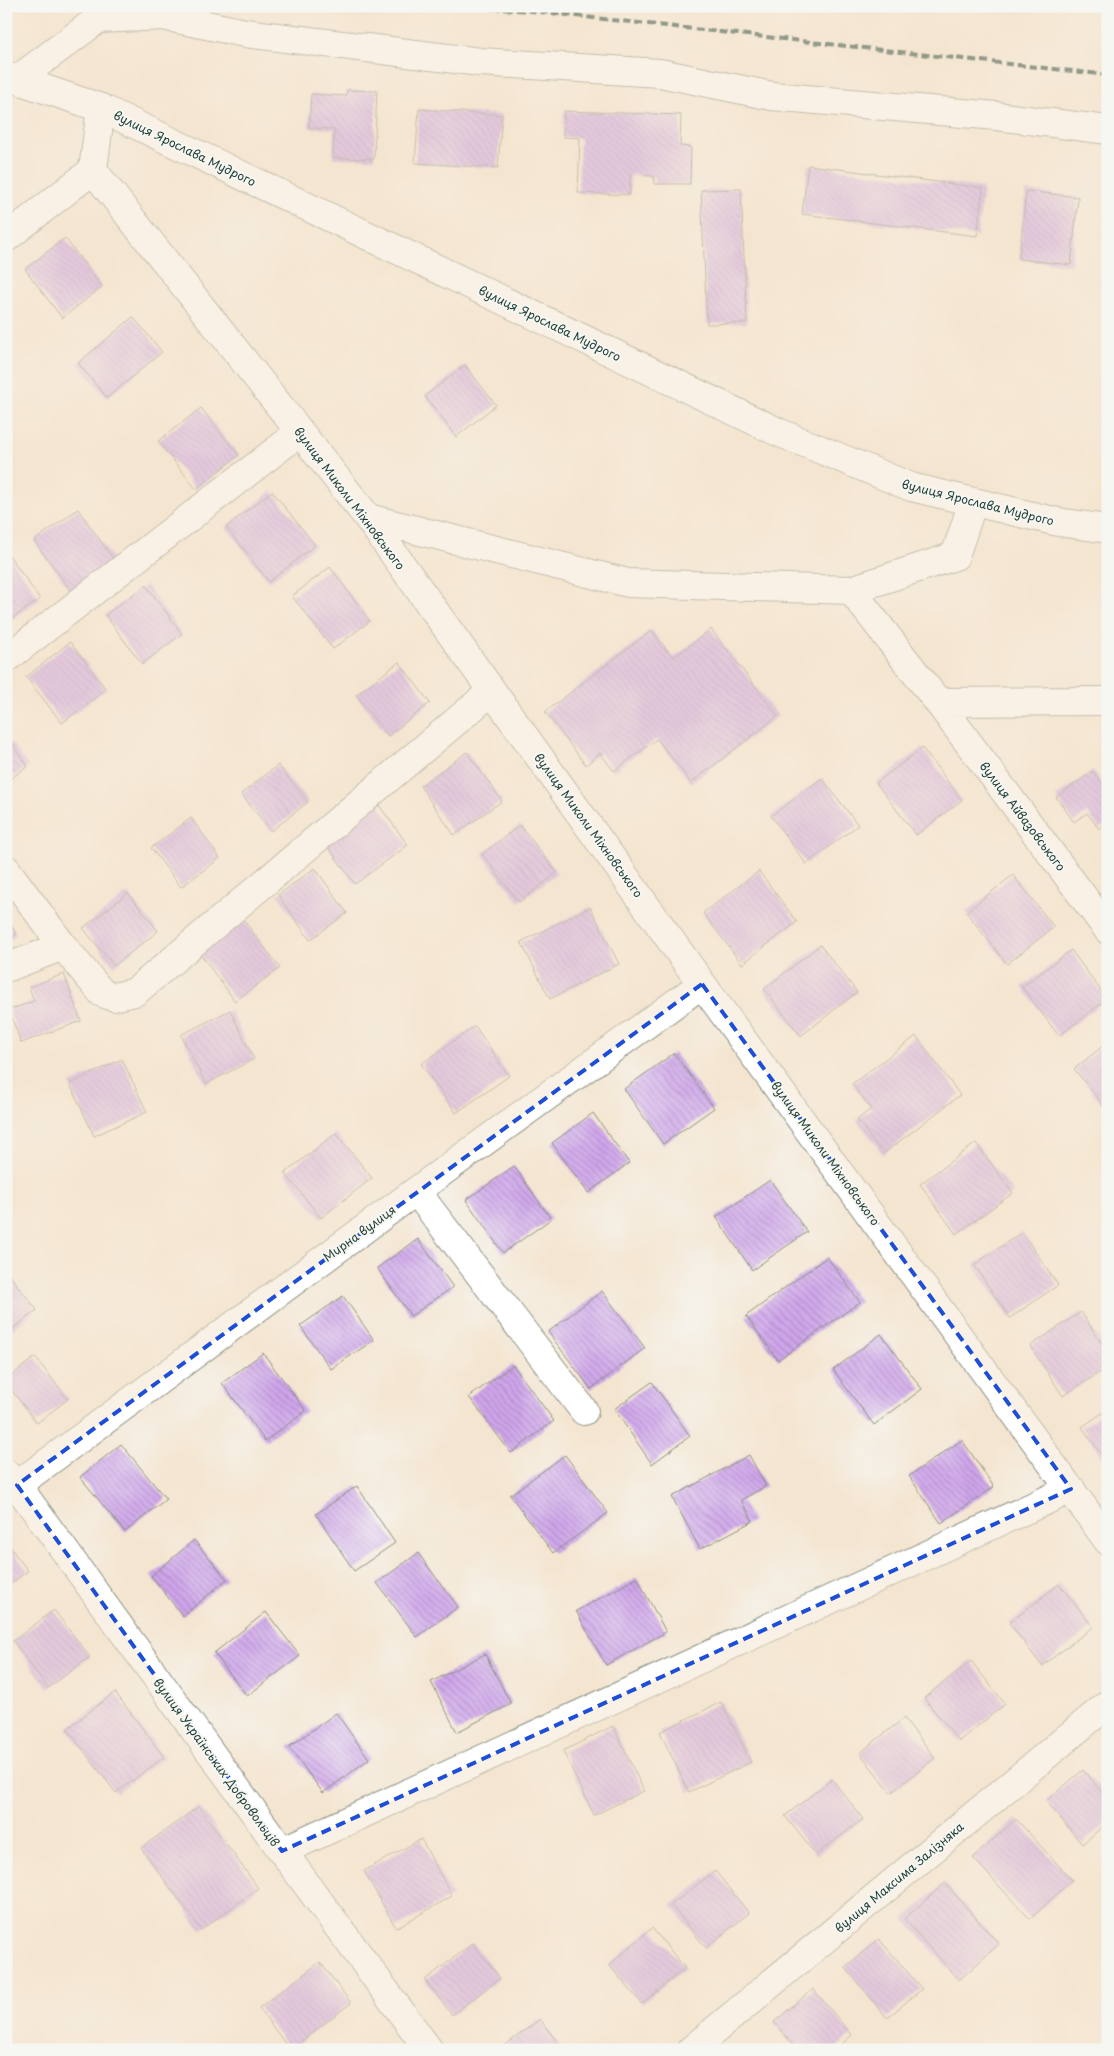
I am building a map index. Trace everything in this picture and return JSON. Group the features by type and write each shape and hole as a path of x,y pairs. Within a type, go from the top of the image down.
{"main road":[{"path":"12,77 98,19 163,16 245,33 480,62 660,74 772,96 996,116 1108,130"},
{"name":"вулиця Ярослава Мудрого","path":"12,77 101,108 778,432 911,487 1058,522 1108,529"},
{"path":"6,238 93,170 101,108"},
{"name":"вулиця Миколи Міхновського","path":"93,170 368,518 702,984 1108,1541"},
{"path":"6,659 300,432"},
{"path":"368,518 628,583 851,590 955,556 973,502"},
{"name":"вулиця Айвазовського","path":"851,590 938,702 1108,930"},
{"path":"6,869 63,946 102,993 114,997 135,992 492,690"},
{"path":"938,702 1108,701"},
{"path":"6,968 63,946"},
{"name":"Мирна вулиця","path":"12,1479 702,984"},
{"path":"416,1191 584,1411"},
{"name":"вулиця Українських Добровольців","path":"12,1479 429,2050"},
{"path":"282,1851 1071,1489"},
{"name":"вулиця Максима Залізняка","path":"691,2050 1108,1704"}],"highlighted area":[{"path":"702,984 1071,1489 282,1851 17,1485"}],"building":[{"path":"347,90 377,91 374,159 333,158 334,129 309,128 311,94 346,96"},
{"path":"419,109 502,115 498,168 415,163"},
{"path":"564,111 681,115 680,146 691,147 690,184 654,184 654,176 630,175 630,195 578,193 580,138 563,137"},
{"path":"808,165 983,188 977,236 802,214"},
{"path":"741,189 747,323 707,324 701,190"},
{"path":"1026,191 1078,197 1071,265 1019,259"},
{"path":"65,238 102,287 62,318 25,269"},
{"path":"133,317 162,352 107,398 78,363"},
{"path":"465,365 496,405 456,437 425,396"},
{"path":"201,408 239,455 196,489 158,441"},
{"path":"272,491 315,545 269,582 226,527"},
{"path":"78,509 114,560 71,591 34,541"},
{"path":"8,554 40,599 6,623 6,555"},
{"path":"330,567 370,621 333,649 292,596"},
{"path":"146,585 182,634 142,664 105,615"},
{"path":"711,629 778,716 691,783 657,739 614,771 600,753 586,765 545,712 652,630 673,658"},
{"path":"70,642 106,689 62,723 26,677"},
{"path":"399,662 430,703 388,736 356,695"},
{"path":"6,736 28,766 6,782"},
{"path":"922,748 962,800 916,835 876,783"},
{"path":"467,752 502,801 454,835 420,786"},
{"path":"278,765 308,802 271,831 241,794"},
{"path":"1093,771 1108,791 1108,823 1099,829 1087,813 1074,822 1056,797"},
{"path":"822,778 858,825 806,864 771,816"},
{"path":"376,801 408,845 355,884 323,840"},
{"path":"191,818 220,858 181,887 151,848"},
{"path":"520,825 557,873 519,902 482,854"},
{"path":"315,868 347,913 310,940 278,895"},
{"path":"759,871 797,922 742,964 703,913"},
{"path":"1013,875 1054,927 1007,964 966,912"},
{"path":"128,893 158,931 114,966 83,928"},
{"path":"590,907 619,964 550,999 521,942"},
{"path":"239,914 280,968 235,1001 196,948"},
{"path":"6,919 17,934 6,942"},
{"path":"820,945 857,992 801,1036 764,989"},
{"path":"1071,950 1107,999 1059,1036 1022,987"},
{"path":"64,974 81,1021 21,1043 9,1010 34,1001 29,987"},
{"path":"230,1010 254,1059 206,1084 181,1035"},
{"path":"475,1026 509,1076 456,1113 421,1064"},
{"path":"916,1036 960,1095 883,1154 857,1120 871,1109 852,1084"},
{"path":"1108,1042 1108,1111 1074,1069"},
{"path":"674,1053 714,1108 663,1144 624,1089"},
{"path":"122,1059 147,1112 94,1136 70,1084"},
{"path":"593,1113 629,1163 588,1193 552,1143"},
{"path":"336,1133 372,1178 321,1218 285,1173"},
{"path":"976,1143 1013,1193 956,1234 920,1184"},
{"path":"514,1166 551,1219 503,1253 466,1200"},
{"path":"770,1180 807,1232 752,1270 716,1217"},
{"path":"1022,1232 1058,1285 1010,1318 974,1265"},
{"path":"418,1239 453,1287 411,1316 377,1268"},
{"path":"827,1257 860,1302 778,1360 746,1316"},
{"path":"6,1271 37,1310 6,1334"},
{"path":"602,1291 645,1348 591,1389 548,1332"},
{"path":"343,1296 374,1340 331,1369 300,1326"},
{"path":"1081,1312 1108,1353 1108,1367 1063,1396 1030,1346"},
{"path":"881,1334 922,1389 874,1425 833,1370"},
{"path":"263,1353 306,1411 265,1441 222,1383"},
{"path":"35,1357 68,1399 37,1423 6,1383 6,1380"},
{"path":"513,1365 554,1421 511,1453 469,1397"},
{"path":"652,1382 690,1436 652,1464 614,1409"},
{"path":"1108,1409 1108,1465 1082,1427"},
{"path":"962,1440 994,1487 941,1523 909,1476"},
{"path":"121,1444 166,1499 125,1532 80,1477"},
{"path":"565,1455 608,1513 553,1553 510,1495"},
{"path":"749,1455 766,1486 741,1500 753,1521 700,1549 672,1497"},
{"path":"357,1486 395,1543 354,1571 316,1514"},
{"path":"194,1540 227,1579 183,1616 151,1576"},
{"path":"6,1542 28,1571 6,1587"},
{"path":"418,1553 458,1607 417,1637 377,1583"},
{"path":"637,1578 666,1632 606,1665 576,1611"},
{"path":"1059,1584 1093,1627 1042,1666 1009,1623"},
{"path":"54,1610 90,1657 48,1688 13,1641"},
{"path":"266,1612 300,1656 247,1696 214,1653"},
{"path":"485,1654 511,1704 457,1732 431,1682"},
{"path":"971,1661 1005,1704 959,1741 924,1698"},
{"path":"115,1692 164,1757 116,1793 67,1729"},
{"path":"721,1702 751,1762 689,1792 660,1732"},
{"path":"336,1713 369,1759 323,1793 289,1747"},
{"path":"904,1718 935,1758 891,1793 860,1753"},
{"path":"613,1726 644,1791 594,1815 563,1751"},
{"path":"1083,1770 1108,1799 1108,1822 1082,1844 1046,1801"},
{"path":"832,1779 863,1819 816,1855 785,1816"},
{"path":"199,1806 258,1888 201,1930 141,1848"},
{"path":"1016,1819 1072,1880 1030,1919 973,1858"},
{"path":"421,1839 452,1896 396,1928 364,1871"},
{"path":"715,1871 749,1913 706,1948 671,1905"},
{"path":"945,1883 999,1944 959,1980 904,1919"},
{"path":"652,1928 685,1968 642,2004 609,1965"},
{"path":"879,1939 922,1989 887,2018 845,1967"},
{"path":"473,1943 500,1978 452,2015 425,1980"},
{"path":"320,1962 351,2003 290,2050 259,2008"},
{"path":"813,1989 852,2035 835,2050 797,2050 774,2022"},
{"path":"540,2019 563,2050 499,2050"}],"railway":[{"path":"456,6 531,11 1108,75"}]}
